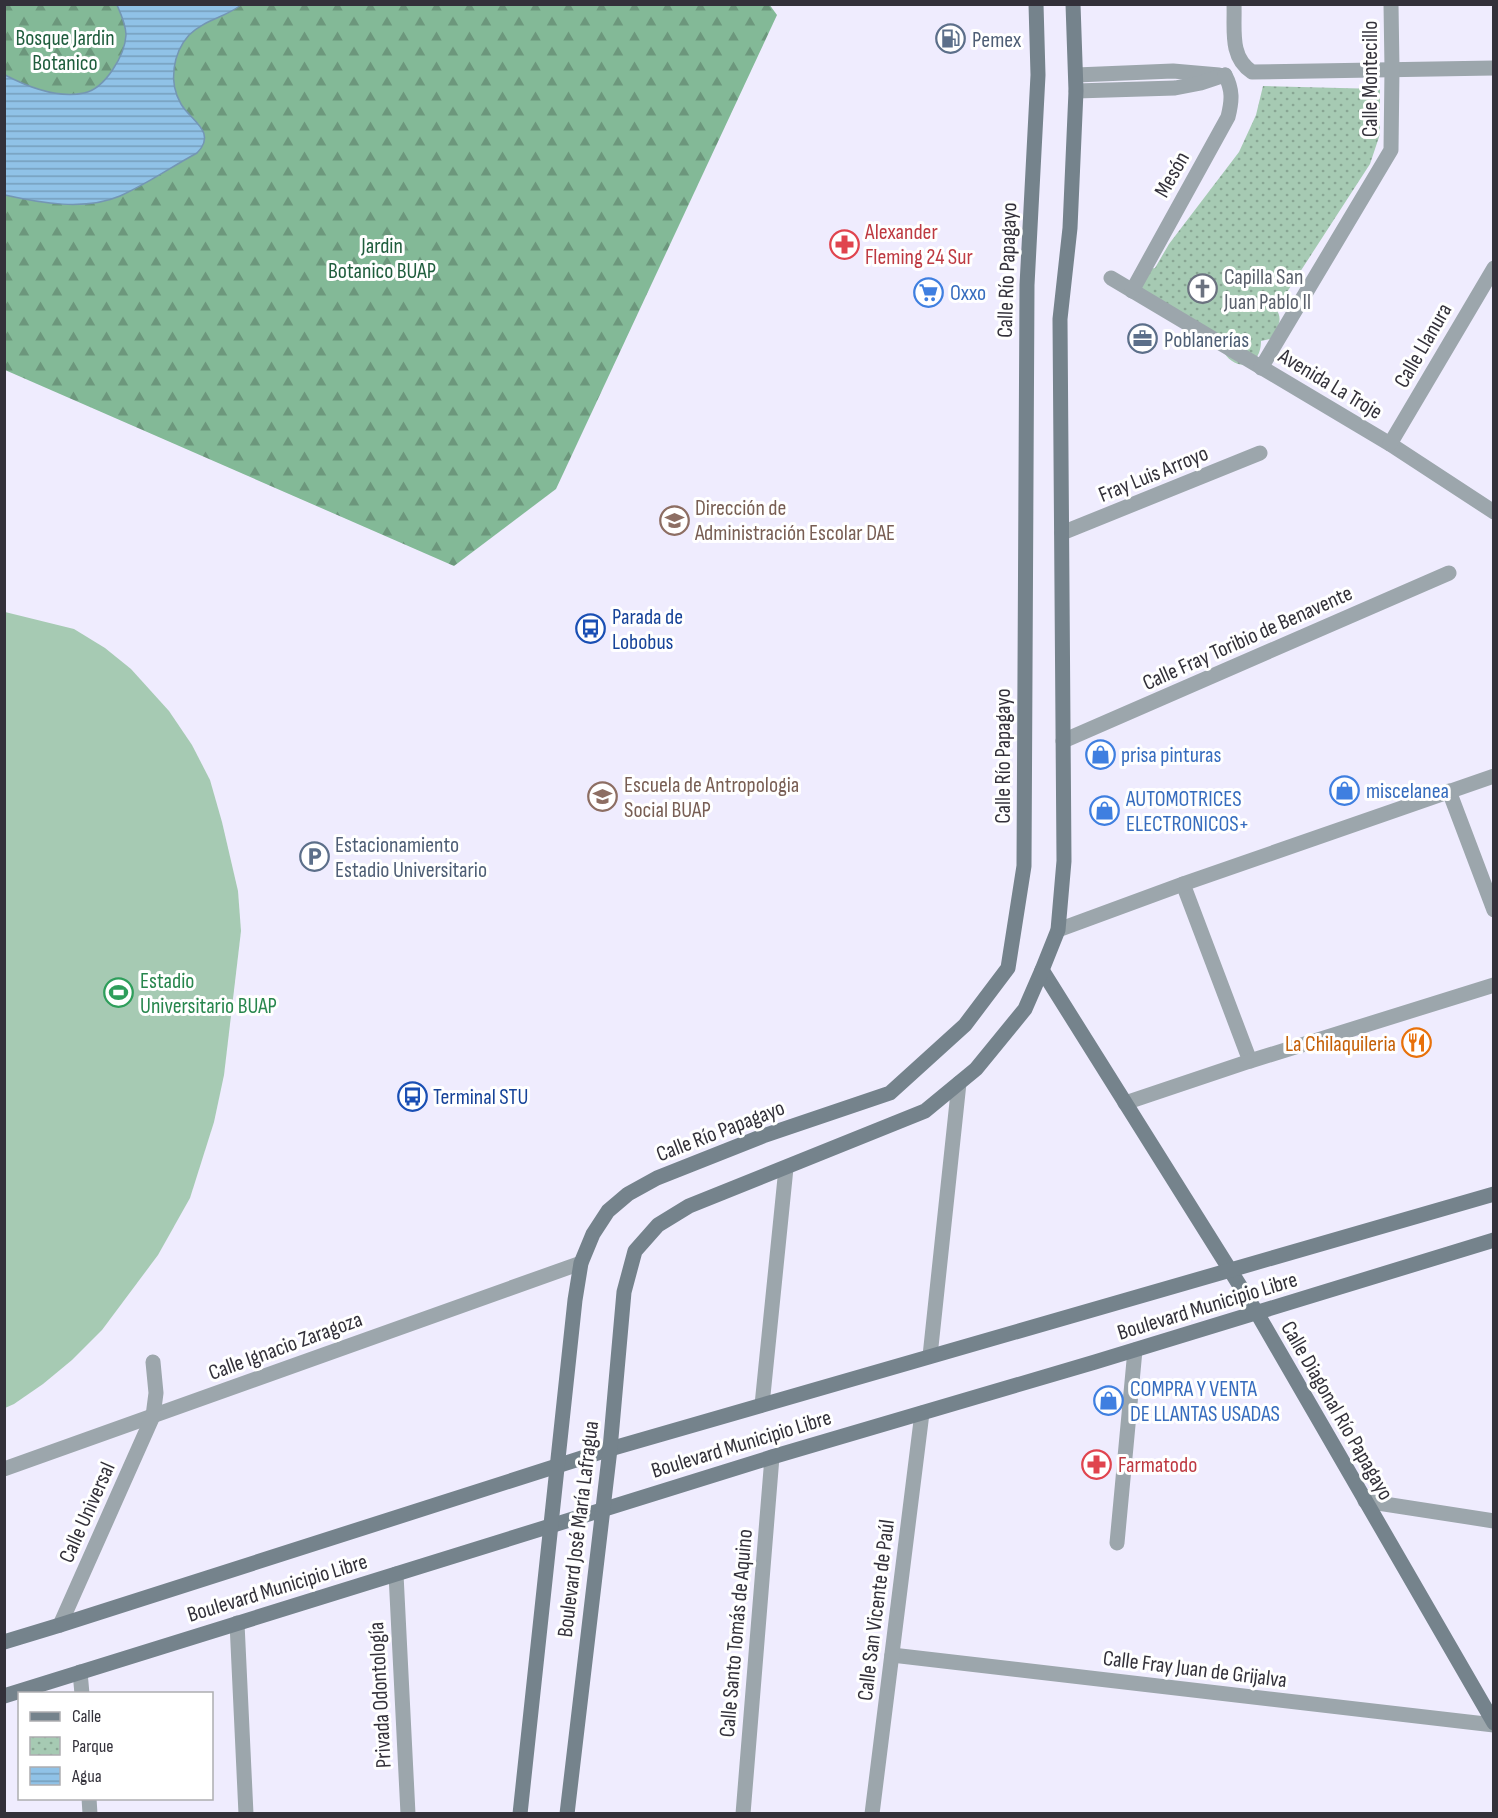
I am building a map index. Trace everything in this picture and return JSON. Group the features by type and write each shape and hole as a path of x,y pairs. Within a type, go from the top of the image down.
{"main road":[{"name":"Calle Río Papagayo","path":"581,1263 592,1234 608,1210 628,1194 657,1178 763,1136 890,1094 965,1025 1008,968 1024,866 1026,285 1038,75 1036,4"},
{"path":"786,1168 925,1112 976,1070 1025,1009 1058,930 1064,861 1060,319 1070,228 1076,91 1073,4"},
{"name":"Calle Diagonal Río Papagayo","path":"1042,970 1257,1313 1494,1724"},
{"name":"Boulevard José María Lafragua","path":"567,1814 610,1449 624,1292 635,1251 658,1225 689,1206 786,1168"},
{"name":"Boulevard Municipio Libre","path":"4,1642 610,1449 1494,1194"},
{"name":"Boulevard Municipio Libre","path":"4,1696 552,1524 1494,1240"},
{"name":"Boulevard José María Lafragua","path":"520,1814 575,1300 581,1263"}],"street":[{"path":"1234,4 1237,57 1252,72 1494,68"},
{"name":"Calle Montecillo","path":"1261,368 1391,150 1390,4"},
{"path":"1076,75 1173,71 1225,75"},
{"path":"1076,91 1175,88 1225,75"},
{"name":"Mesón","path":"1132,291 1228,117 1232,104 1231,91 1225,75"},
{"name":"Calle Llanura","path":"1390,444 1494,268"},
{"name":"Avenida La Troje","path":"1111,278 1390,444 1494,512"},
{"name":"Fray Luis Arroyo","path":"1062,533 1260,453"},
{"name":"Calle Fray Toribio de Benavente","path":"1063,741 1449,573"},
{"path":"1058,930 1494,776"},
{"path":"1449,791 1494,910"},
{"path":"1184,884 1250,1061"},
{"path":"1125,1103 1250,1061 1494,985"},
{"path":"930,1356 959,1083"},
{"path":"762,1406 786,1168"},
{"name":"Calle Ignacio Zaragoza","path":"4,1469 581,1263"},
{"path":"1117,1543 1135,1350"},
{"name":"Calle Universal","path":"60,1626 153,1416 156,1394 153,1362"},
{"name":"Calle San Vicente de Paúl","path":"872,1814 922,1413"},
{"name":"Calle Santo Tomás de Aquino","path":"743,1814 772,1457"},
{"path":"1365,1501 1494,1521"},
{"name":"Privada Odontología","path":"396,1574 408,1814"},
{"path":"237,1623 246,1814"},
{"name":"Calle Fray Juan de Grijalva","path":"892,1655 1494,1724"},
{"path":"80,1672 81,1692"}],"green space":[{"name":"Jardin Botanico BUAP","path":"769,4 777,15 556,489 454,566 5,370 5,5"},
{"path":"1263,86 1380,89 1380,134 1370,164 1276,309 1279,324 1275,332 1270,339 1261,341 1257,357 1246,365 1233,362 1222,349 1140,292 1149,269 1155,268 1169,244 1239,152 1256,115"},
{"name":"Estadio Universitario BUAP","path":"5,612 74,629 105,648 131,669 169,711 192,745 210,780 238,891 241,931 224,1075 214,1122 190,1198 158,1255 102,1330 72,1360 43,1384 5,1408"}],"water":[{"path":"117,5 241,5 195,30 184,42 176,59 174,77 177,95 185,110 204,132 203,146 197,153 149,181 106,201 62,204 5,195 5,75 33,88 53,93 74,94 92,90 112,70 125,43 125,27"}],"place":[{"name":"Pemex","path":"951,39"},
{"name":"Alexander Fleming 24 Sur","path":"844,244"},
{"name":"Capilla San Juan Pablo II","path":"1203,289"},
{"name":"Oxxo","path":"929,292"},
{"name":"Poblanerías","path":"1143,339"},
{"name":"Dirección de Administración Escolar DAE","path":"674,520"},
{"name":"Parada de Lobobus","path":"591,629"},
{"name":"prisa pinturas","path":"1100,754"},
{"name":"miscelanea","path":"1345,790"},
{"name":"Escuela de Antropologia Social BUAP","path":"603,797"},
{"name":"AUTOMOTRICES ELECTRONICOS+","path":"1105,811"},
{"name":"Estacionamiento Estadio Universitario","path":"314,857"},
{"name":"Estadio Universitario BUAP","path":"119,993"},
{"name":"La Chilaquileria","path":"1417,1043"},
{"name":"Terminal STU","path":"412,1096"},
{"name":"COMPRA Y VENTA DE LLANTAS USADAS","path":"1109,1401"},
{"name":"Farmatodo","path":"1097,1464"}],"park label":[{"name":"Bosque Jardin Botanico","path":"65,50"}]}
